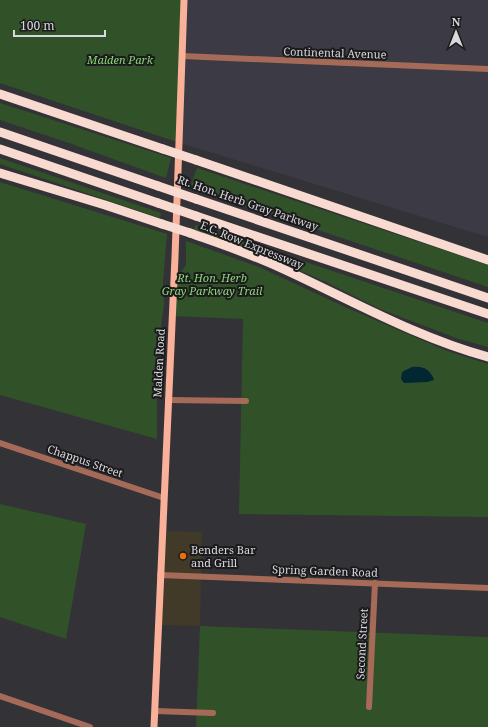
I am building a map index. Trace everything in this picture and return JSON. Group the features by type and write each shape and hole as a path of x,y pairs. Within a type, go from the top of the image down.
{"highway":[{"path":"0,94 488,260"},
{"name":"Rt. Hon. Herb Gray Parkway","path":"0,132 488,298"},
{"path":"0,149 488,314"},
{"name":"E.C. Row Expressway","path":"0,173 190,233 267,261 435,339 488,356"}],"main road":[{"name":"Malden Road","path":"154,727 175,257 184,0"}],"street":[{"name":"Continental Avenue","path":"182,56 488,69"},
{"path":"168,400 246,401"},
{"name":"Chappus Street","path":"0,443 164,498"},
{"name":"Spring Garden Road","path":"160,575 488,588"},
{"name":"Second Street","path":"369,707 375,583"},
{"path":"0,696 90,727"},
{"path":"155,711 213,713"}],"shaded area":[{"path":"183,0 488,0 488,237 177,142"},
{"path":"162,531 202,532 200,626 158,625"}],"green space":[{"name":"Malden Park","path":"0,0 183,0 177,142 0,83"},
{"path":"0,103 171,158 166,178 0,120"},
{"path":"0,158 161,213 160,218 0,164"},
{"path":"197,168 488,265 488,287 190,187"},
{"path":"0,182 167,234 163,283 164,304 157,356 157,439 0,395"},
{"path":"195,225 488,323 488,347 459,339 380,309 324,281 254,251 194,231"},
{"name":"Rt. Hon. Herb Gray Parkway Trail","path":"186,241 259,267 345,307 447,351 488,364 488,517 239,514 243,319 172,316 174,281 186,265"},
{"path":"0,504 86,524 66,639 0,617"},
{"path":"200,626 488,637 488,727 196,727"}],"water":[{"path":"412,367 426,369 434,380 427,382 404,383 401,379 402,372"}],"place":[{"name":"Benders Bar and Grill","path":"183,556"}]}
